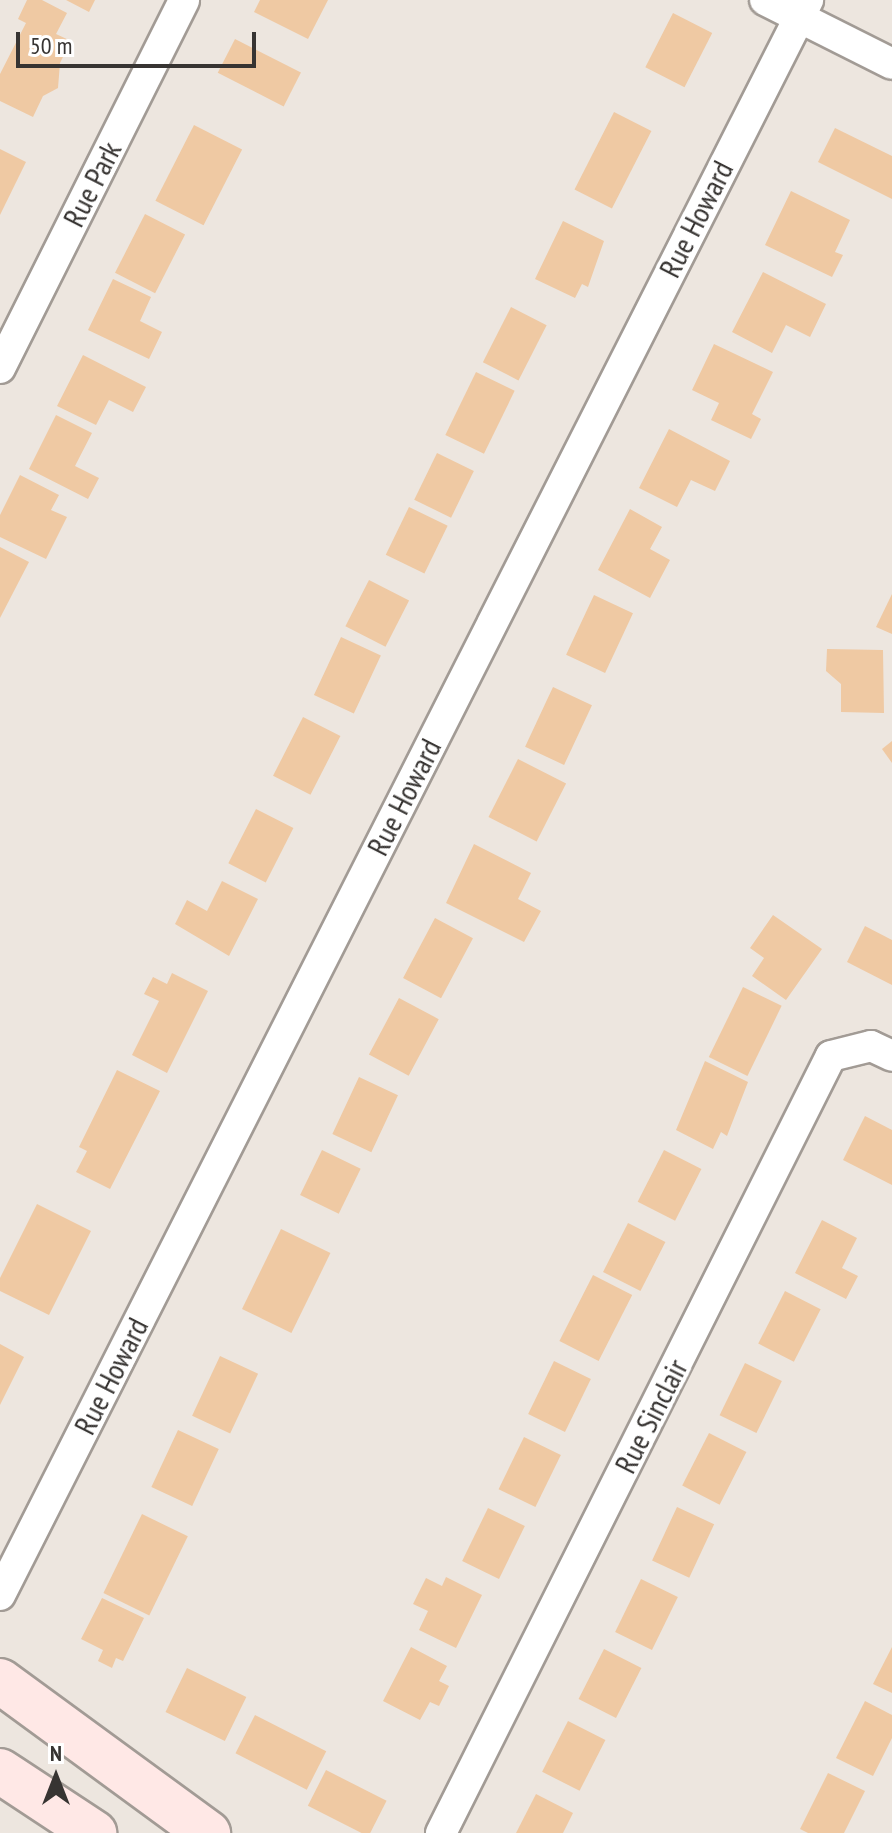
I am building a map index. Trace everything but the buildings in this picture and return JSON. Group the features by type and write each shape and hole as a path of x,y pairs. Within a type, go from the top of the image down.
{"street":[{"name":"Rue Park","path":"0,368 184,0"},
{"path":"765,0 803,8 892,64"},
{"name":"Rue Howard","path":"0,1595 803,8"},
{"name":"Rue Sinclair","path":"441,1833 831,1056 871,1046 892,1056"},
{"path":"0,1681 208,1833"},
{"path":"0,1771 94,1833"}]}
